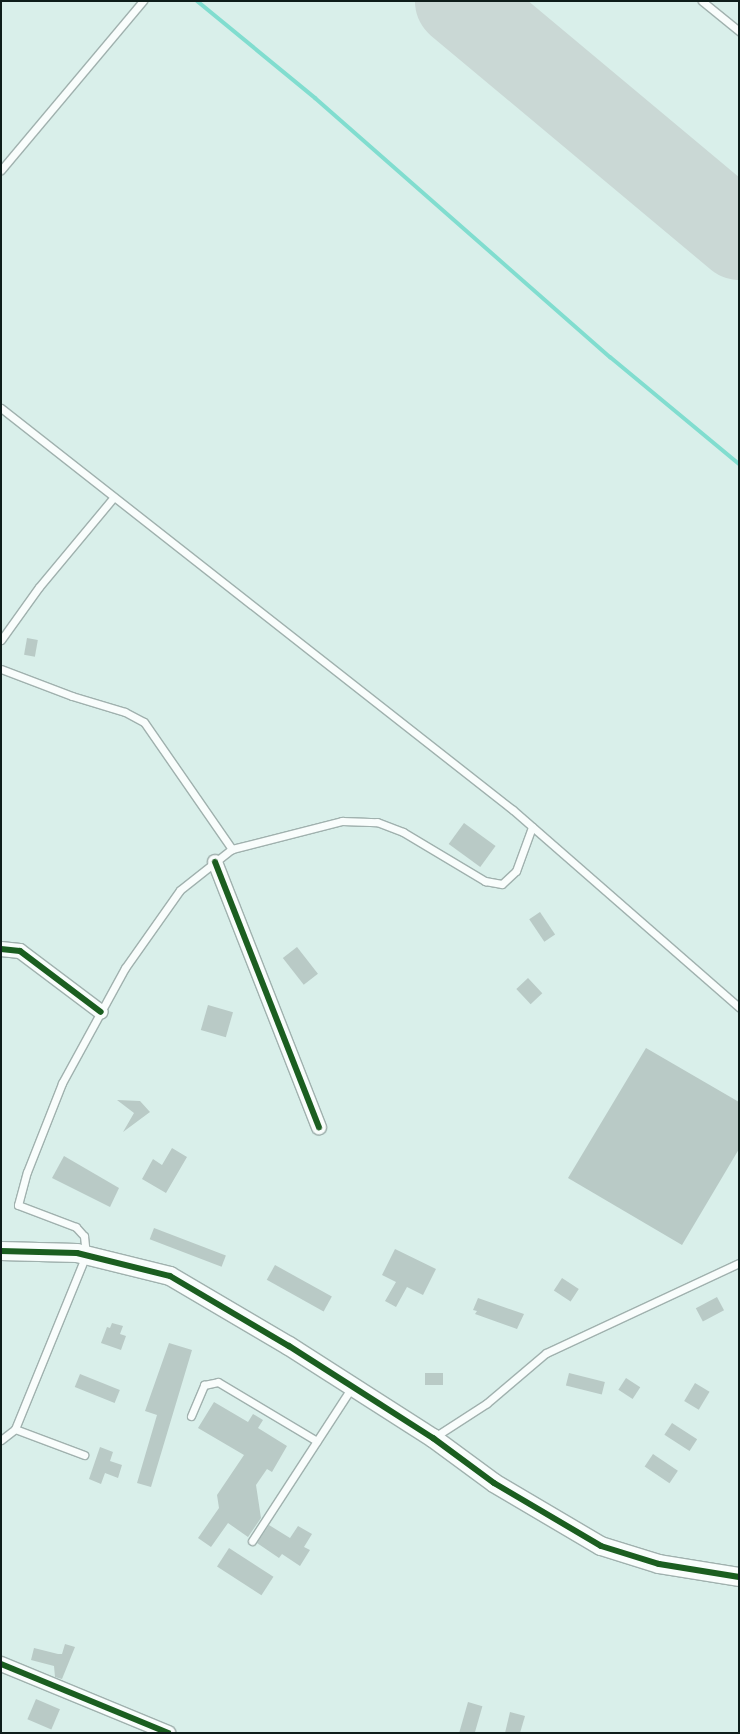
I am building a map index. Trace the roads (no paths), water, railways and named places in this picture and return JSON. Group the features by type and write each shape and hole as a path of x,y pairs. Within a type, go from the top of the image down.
{"street":[{"path":"215,862 319,1127"},
{"path":"1,948 20,951 101,1012"},
{"path":"1,1251 86,1255 170,1276 352,1386 433,1438 494,1483 601,1546 660,1564 739,1577"},
{"path":"1,1664 168,1733"}],"lane":[{"path":"1,170 143,1"},
{"path":"702,1 739,31"},
{"path":"1,408 532,827 739,1007"},
{"path":"1,640 39,587 114,497"},
{"path":"1,669 72,696 125,712 144,722 232,849"},
{"path":"1,1440 15,1429 86,1255 84,1236 76,1227 18,1205 27,1172 62,1083 125,968 180,890 232,849 342,821 377,822 403,832 485,881 502,884 516,871 532,827"},
{"path":"433,1438 487,1403 546,1353 739,1263"},
{"path":"191,1416 204,1385 218,1382 317,1441"},
{"path":"252,1541 352,1386"},
{"path":"15,1429 84,1455"}],"waterway":[{"path":"197,1 315,98 610,357 739,464"}]}
